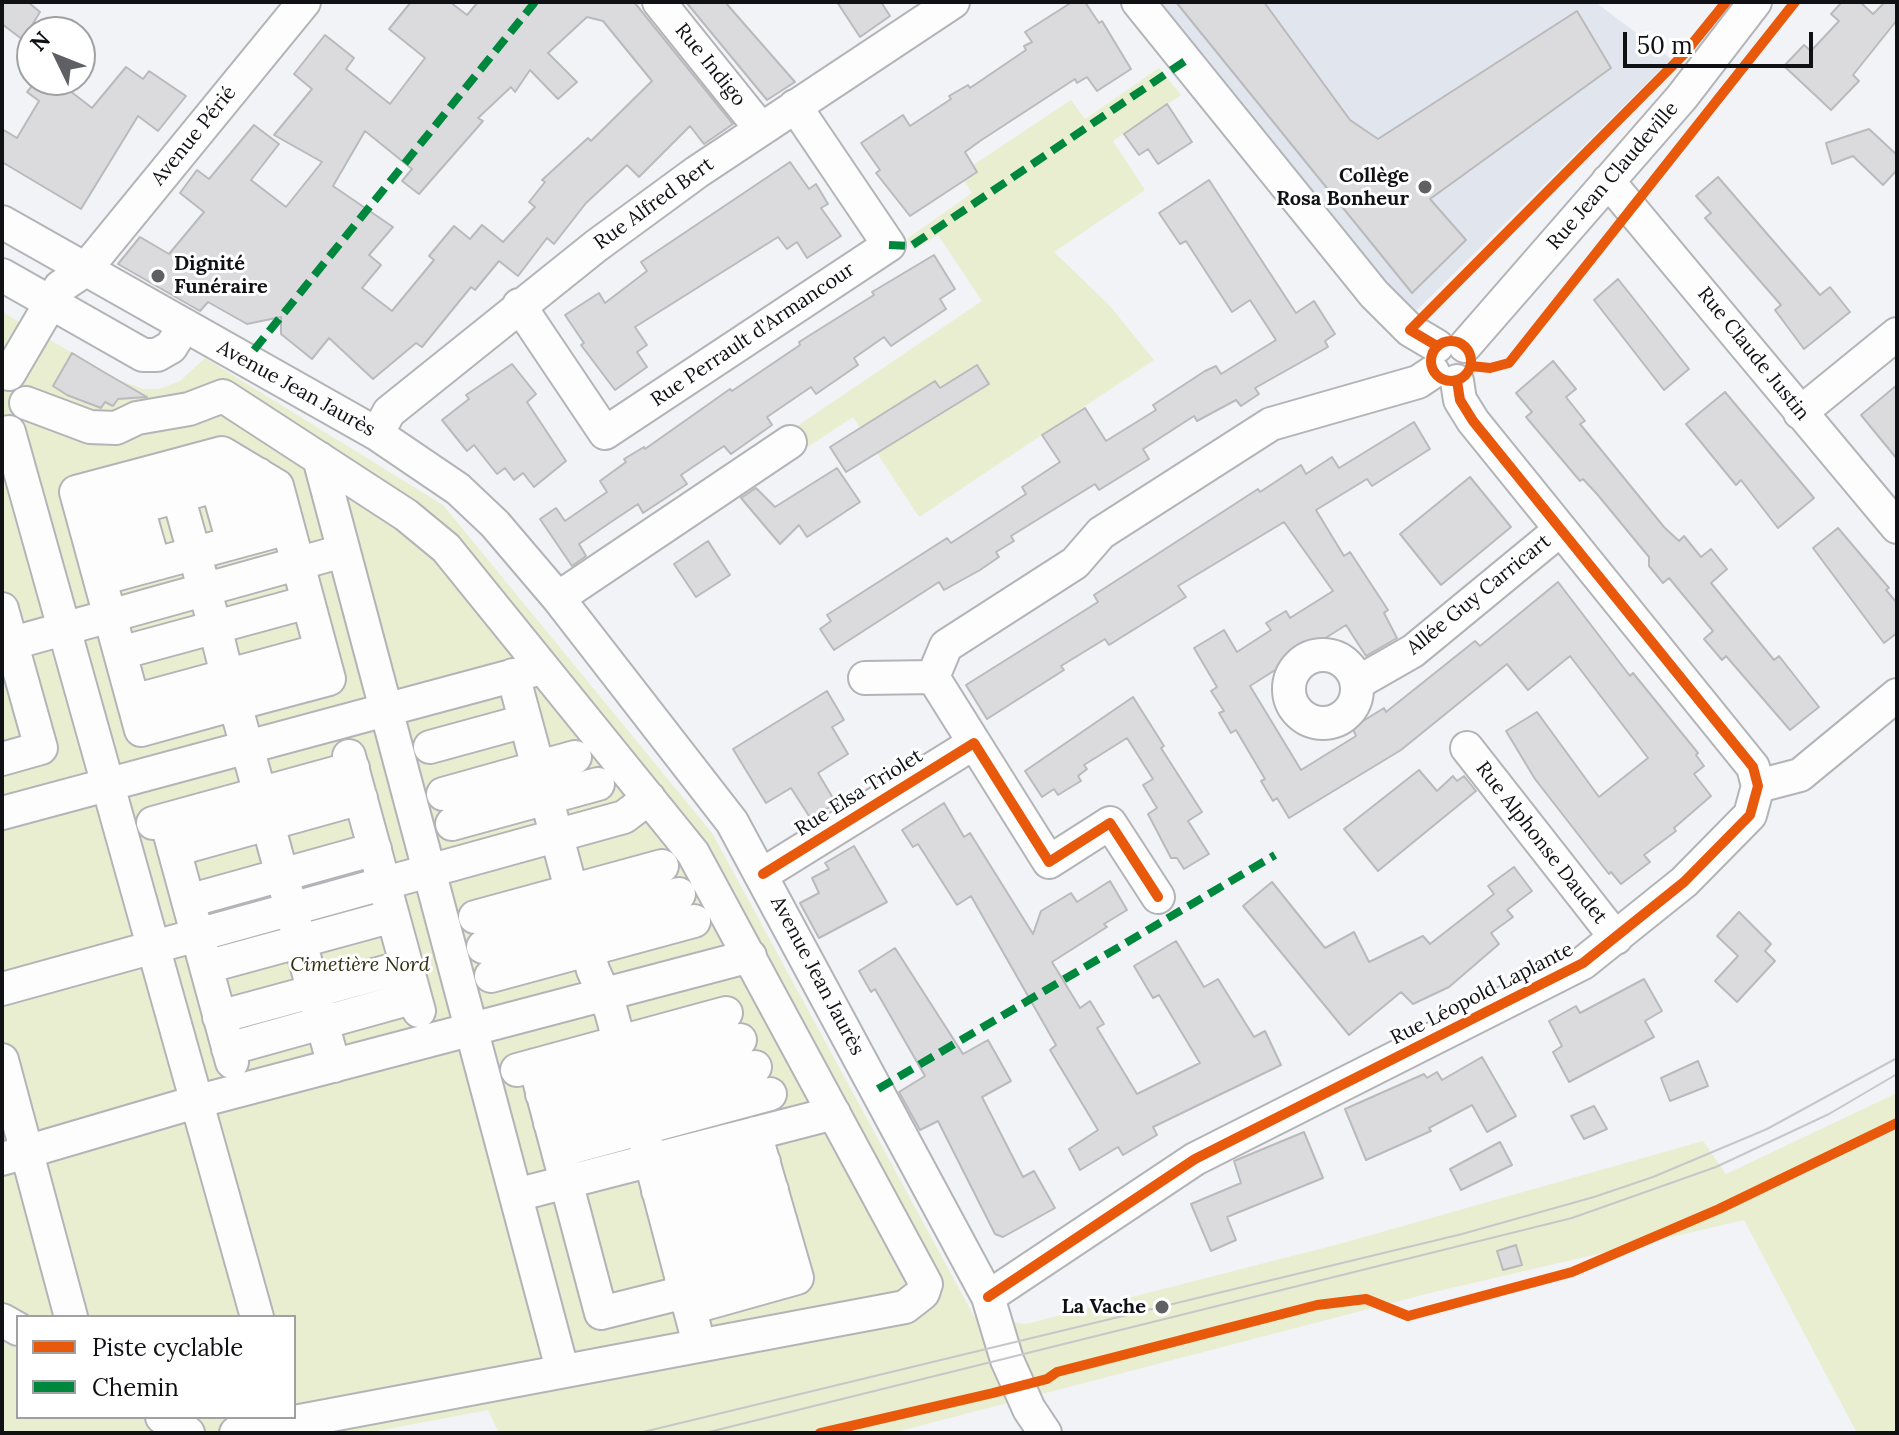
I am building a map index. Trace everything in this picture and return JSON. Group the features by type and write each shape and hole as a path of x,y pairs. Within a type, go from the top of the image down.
{"street":[{"name":"Avenue Périé","path":"5,372 60,287 84,271 304,2"},
{"name":"Rue Indigo","path":"659,2 761,129"},
{"name":"Rue Alfred Bert","path":"377,434 389,412 519,305 697,172 953,2"},
{"path":"1138,2 1374,294 1410,330 1448,361 1460,400 1473,421 1753,767 1758,786 1800,775 1897,695"},
{"name":"Rue Jean Claudeville","path":"1448,361 1682,97 1755,2"},
{"name":"Rue Perrault d'Armancour","path":"519,305 605,433 889,245 795,106"},
{"name":"Rue Claude Justin","path":"1608,181 1897,527"},
{"name":"Avenue Jean Jaurès","path":"2,222 377,434 434,471 477,506 558,598 714,797 763,874 988,1297 1010,1317 1042,1405 1044,1431"},
{"path":"2,275 143,355 157,355 171,347 184,326"},
{"path":"1800,413 1897,334"},
{"path":"933,677 946,646 1075,563 1101,533 1271,424 1418,382 1448,361"},
{"path":"5,372 18,381 26,403 18,425 6,434 66,626 256,1315"},
{"path":"26,403 90,427 116,428 137,418 189,409 223,396 406,515 446,548 693,853 926,1284 923,1293 905,1307 296,1418"},
{"path":"558,598 790,442"},
{"path":"97,503 174,482 211,446 239,480 260,535 298,564"},
{"path":"319,458 562,1369"},
{"path":"97,503 174,482 239,480"},
{"path":"174,482 334,1066"},
{"path":"97,503 128,571 110,615"},
{"path":"97,503 128,571"},
{"name":"Allée Guy Carricart","path":"1357,683 1413,651 1560,530"},
{"path":"128,571 260,535"},
{"path":"7,644 343,551"},
{"path":"298,564 280,610 308,668"},
{"path":"2,609 7,644 41,748 4,751"},
{"path":"148,645 280,610"},
{"path":"110,615 148,645 154,711"},
{"path":"148,645 154,711"},
{"path":"2,813 544,667"},
{"path":"154,711 308,668"},
{"path":"154,711 308,668"},
{"path":"513,675 547,748 546,799 630,1085 699,1344"},
{"path":"865,678 933,677"},
{"path":"933,677 1049,862 1110,823 1158,897"},
{"name":"Rue Elsa Triolet","path":"763,874 974,743"},
{"path":"441,785 547,748"},
{"path":"441,785 547,748"},
{"name":"Rue Alphonse Daudet","path":"1467,748 1616,938"},
{"path":"181,877 272,837 354,774 396,925 417,1004 322,1023 230,1055 181,877 159,821 272,837 372,839"},
{"path":"441,785 546,799 598,784"},
{"name":"Rue Léopold Laplante","path":"988,1297 1195,1159 1583,963 1684,882 1750,815 1758,786"},
{"path":"2,989 624,817 649,798"},
{"path":"181,877 272,837"},
{"path":"656,858 576,908 480,935 576,908 687,907"},
{"path":"208,977 396,925"},
{"path":"14,1155 199,1101 750,956"},
{"path":"219,1017 407,966"},
{"path":"540,1100 630,1085 747,1053 630,1085 540,1100"},
{"path":"2,1060 14,1155 70,1315"},
{"path":"540,1100 566,1182 601,1313 676,1256 772,1190 834,1113"},
{"path":"516,1195 650,1159 772,1190"},
{"path":"676,1256 797,1278 772,1190"},
{"path":"676,1256 772,1190"},
{"path":"165,1419 188,1433"},
{"path":"236,1433 286,1420"}],"shaded area":[{"name":"Collège Rosa Bonheur","path":"1157,2 1595,2 1671,59 1412,315"}],"green space":[{"path":"1159,68 1181,95 1113,141 1145,190 1054,252 1109,305 1154,360 919,517 853,417 738,493 568,581 982,301 938,235 914,250 907,239 972,193 960,174 1071,100 1085,119"},
{"name":"Cimetière Nord","path":"2,312 119,380 143,389 159,389 180,381 205,358 443,505 712,833 975,1318 1026,1324 1343,1243 1703,1141 1726,1174 1897,1093 1897,1433 1857,1433 1744,1220 1434,1292 892,1433 499,1433 488,1410 367,1433 2,1433"}],"building":[{"path":"2,2 28,2 40,12 38,16 16,16 16,35 2,24"},
{"path":"411,2 450,2 467,15 478,2 634,2 733,124 704,144 690,126 639,177 627,165 586,203 554,244 547,238 518,276 499,261 475,290 471,287 422,347 416,343 373,379 329,338 312,359 281,334 281,317 247,324 208,302 200,311 118,264 140,237 169,254 204,212 180,193 197,170 209,179 254,125 279,144 251,180 286,207 322,162 274,135 312,89 294,74 325,35 354,58 346,69 390,104 425,58 389,29","holes":["587,17 603,21 652,81 591,141 588,138 542,180 545,182 529,202 535,207 503,242 482,225 470,239 454,226 429,256 434,260 392,311 362,288 381,265 369,255 393,227 333,186 365,131 412,169 402,181 419,194 483,121 478,118 511,87 515,92 530,70 558,99 577,82 548,53"]},
{"path":"686,2 725,2 795,82 767,100"},
{"path":"837,2 881,2 890,16 860,37"},
{"path":"1072,2 1085,2 1099,23 1102,21 1131,69 1097,91 1087,77 1077,83 1075,79 980,141 965,152 977,172 910,216 876,173 880,170 861,143 903,115 910,126 951,99 949,96 968,85 970,88 1026,50 1024,46 1032,42 1025,32"},
{"path":"1176,2 1264,2 1350,120 1378,139 1577,11 1611,68 1430,199 1466,240 1412,293"},
{"path":"1842,2 1860,2 1873,14 1885,2 1897,2 1897,20 1853,75 1859,81 1831,110 1784,66 1804,45 1811,51 1839,21 1831,14"},
{"path":"126,67 143,79 149,71 186,96 158,131 138,116 81,209 2,162 2,129 17,138 39,101 32,96 77,96 92,108"},
{"path":"1167,104 1192,142 1158,164 1148,149 1139,155 1124,134"},
{"path":"1869,129 1897,155 1897,170 1883,185 1853,156 1832,164 1826,143"},
{"path":"790,162 809,189 816,184 828,204 821,208 841,236 807,258 797,242 787,249 778,237 635,327 647,345 637,352 647,367 615,390 581,345 584,343 565,315 599,293 605,303 647,271 641,262"},
{"path":"1718,177 1820,295 1830,287 1850,312 1804,349 1775,310 1781,305 1705,218 1711,213 1696,196"},
{"path":"1209,180 1296,313 1314,301 1335,334 1325,341 1328,347 1255,388 1259,394 1241,406 1236,400 1197,421 1194,416 1143,449 1149,459 1099,490 1095,484 1011,536 1014,541 996,552 999,557 980,570 944,590 939,582 834,650 820,629 831,621 827,615 947,538 951,543 1026,494 1022,487 1060,462 1042,435 1085,408 1106,441 1156,410 1153,405 1205,371 1216,366 1221,374 1276,340 1250,300 1232,312 1186,241 1180,244 1159,213"},
{"path":"934,255 955,289 940,299 946,309 891,346 884,337 854,358 858,365 816,394 811,387 767,417 772,425 731,454 724,446 681,475 687,484 643,513 638,504 611,522 579,544 586,556 572,566 540,519 556,508 565,521 607,492 600,481 626,462 624,459 645,449 730,389 732,391 800,345 799,342 874,295 872,292"},
{"path":"1618,279 1689,369 1664,390 1594,300"},
{"path":"72,353 147,397 118,399 113,406 105,402 101,408 67,395 53,386"},
{"path":"1553,361 1576,389 1566,397 1585,421 1580,424 1664,527 1679,541 1684,536 1701,557 1711,549 1727,569 1711,583 1774,660 1779,656 1819,707 1790,730 1726,656 1722,660 1704,639 1713,631 1669,578 1663,583 1649,566 1649,557 1597,494 1583,479 1580,481 1526,417 1532,412 1516,393"},
{"path":"512,364 536,394 527,402 566,461 534,487 523,473 514,480 505,468 497,474 474,445 467,451 442,420 469,399 466,395"},
{"path":"977,365 989,384 846,472 830,447 935,381 940,388"},
{"path":"1897,385 1897,459 1861,415"},
{"path":"1725,392 1814,498 1778,528 1741,480 1736,485 1686,424"},
{"path":"1414,422 1430,449 1372,486 1367,479 1316,510 1344,556 1350,552 1388,610 1384,613 1397,638 1366,656 1346,625 1250,686 1301,770 1356,736 1353,729 1363,721 1384,708 1386,712 1475,641 1480,646 1558,582 1630,676 1633,673 1698,753 1696,755 1704,766 1694,774 1711,796 1674,828 1676,831 1644,855 1650,862 1621,884 1611,872 1609,874 1535,779 1506,731 1537,712 1599,797 1648,758 1570,656 1528,690 1507,664 1401,750 1289,818 1277,798 1273,801 1261,781 1265,779 1236,730 1231,733 1219,713 1224,711 1211,691 1217,687 1194,648 1224,630 1237,652 1271,630 1266,623 1286,611 1290,618 1333,591 1284,522 1178,586 1186,597 1109,645 1105,639 1061,666 1064,670 987,719 966,685 1098,602 1094,595 1258,489 1260,492 1301,465 1306,474 1332,457 1339,468"},
{"path":"837,468 860,502 807,537 799,525 780,544 741,498 756,488 775,507"},
{"path":"1470,477 1511,527 1441,585 1400,534"},
{"path":"1838,528 1889,588 1886,590 1897,603 1897,633 1884,643 1813,548"},
{"path":"708,541 730,575 696,597 674,564"},
{"path":"827,691 844,720 832,727 848,754 818,773 836,803 811,819 791,788 766,803 733,749"},
{"path":"1133,697 1202,812 1188,821 1209,854 1184,869 1177,858 1171,858 1148,814 1157,808 1143,785 1153,779 1127,738 1084,765 1087,769 1078,776 1081,781 1058,795 1054,789 1042,797 1025,771"},
{"path":"1419,770 1437,791 1453,776 1457,781 1464,776 1476,791 1378,871 1344,829"},
{"path":"944,803 964,837 970,833 1033,934 1041,911 1071,893 1077,902 1110,881 1127,910 1104,924 1107,927 1052,962 1080,1008 1090,1001 1104,1024 1097,1028 1137,1094 1200,1063 1159,995 1153,998 1134,966 1176,941 1204,987 1218,979 1254,1037 1265,1031 1281,1065 1153,1127 1157,1135 1123,1155 1118,1147 1080,1170 1069,1149 1098,1130 1050,1050 1056,1045 971,896 957,905 918,844 913,847 902,830"},
{"path":"854,846 887,902 819,938 800,903 819,893 812,878 829,869 825,863"},
{"path":"1514,867 1532,891 1507,910 1513,917 1491,933 1499,944 1449,987 1413,1004 1401,992 1349,1035 1243,906 1272,882 1325,948 1354,932 1369,962 1423,936 1430,944 1494,894 1488,886"},
{"path":"1739,912 1771,944 1765,951 1775,961 1737,1002 1715,981 1738,956 1717,936"},
{"path":"895,948 963,1054 988,1040 1011,1081 982,1097 1023,1177 1034,1171 1055,1208 1003,1237 995,1234 938,1121 920,1130 899,1092 925,1076 875,989 871,992 859,971"},
{"path":"1644,979 1662,1011 1645,1021 1654,1037 1569,1082 1553,1052 1562,1046 1549,1021 1576,1006 1580,1013"},
{"path":"1482,1057 1516,1116 1487,1132 1472,1105 1429,1128 1431,1131 1366,1160 1345,1109 1424,1074 1427,1078 1437,1072 1442,1080"},
{"path":"1698,1061 1708,1086 1670,1101 1661,1078"},
{"path":"1594,1106 1607,1129 1584,1139 1571,1116"},
{"path":"1304,1132 1323,1178 1227,1217 1236,1240 1211,1251 1191,1204 1241,1183 1234,1161"},
{"path":"1500,1142 1512,1165 1461,1190 1450,1169"},
{"path":"1516,1245 1522,1265 1503,1270 1497,1251"}],"tram line":[{"path":"639,1433 1462,1234 1594,1197 1653,1177 1767,1129 1897,1058"},
{"path":"705,1433 1572,1218 1716,1167 1829,1114 1897,1074"}],"marked path":[{"path":"254,350 535,2"},
{"path":"889,245 911,246 1185,61"},
{"path":"878,1089 1275,855"}],"cycle path":[{"path":"1437,346 1410,330 1684,54 1726,2"},
{"path":"1471,366 1490,368 1509,363 1795,2"},
{"path":"1451,341 1465,347 1471,361 1465,375 1451,381 1437,375 1431,361 1437,347 1451,341"},
{"path":"988,1297 1195,1159 1583,963 1684,882 1750,815 1758,786 1753,767 1473,421 1460,400 1457,381"},
{"path":"763,874 974,743 1049,862 1110,823 1158,897"},
{"path":"820,1433 993,1393 1047,1379 1057,1372 1317,1305 1366,1299 1408,1316 1572,1272 1719,1209 1897,1123"}],"place":[{"name":"Collège Rosa Bonheur","path":"1425,187"},
{"name":"Dignité Funéraire","path":"158,276"},
{"name":"La Vache","path":"1162,1307"}]}
